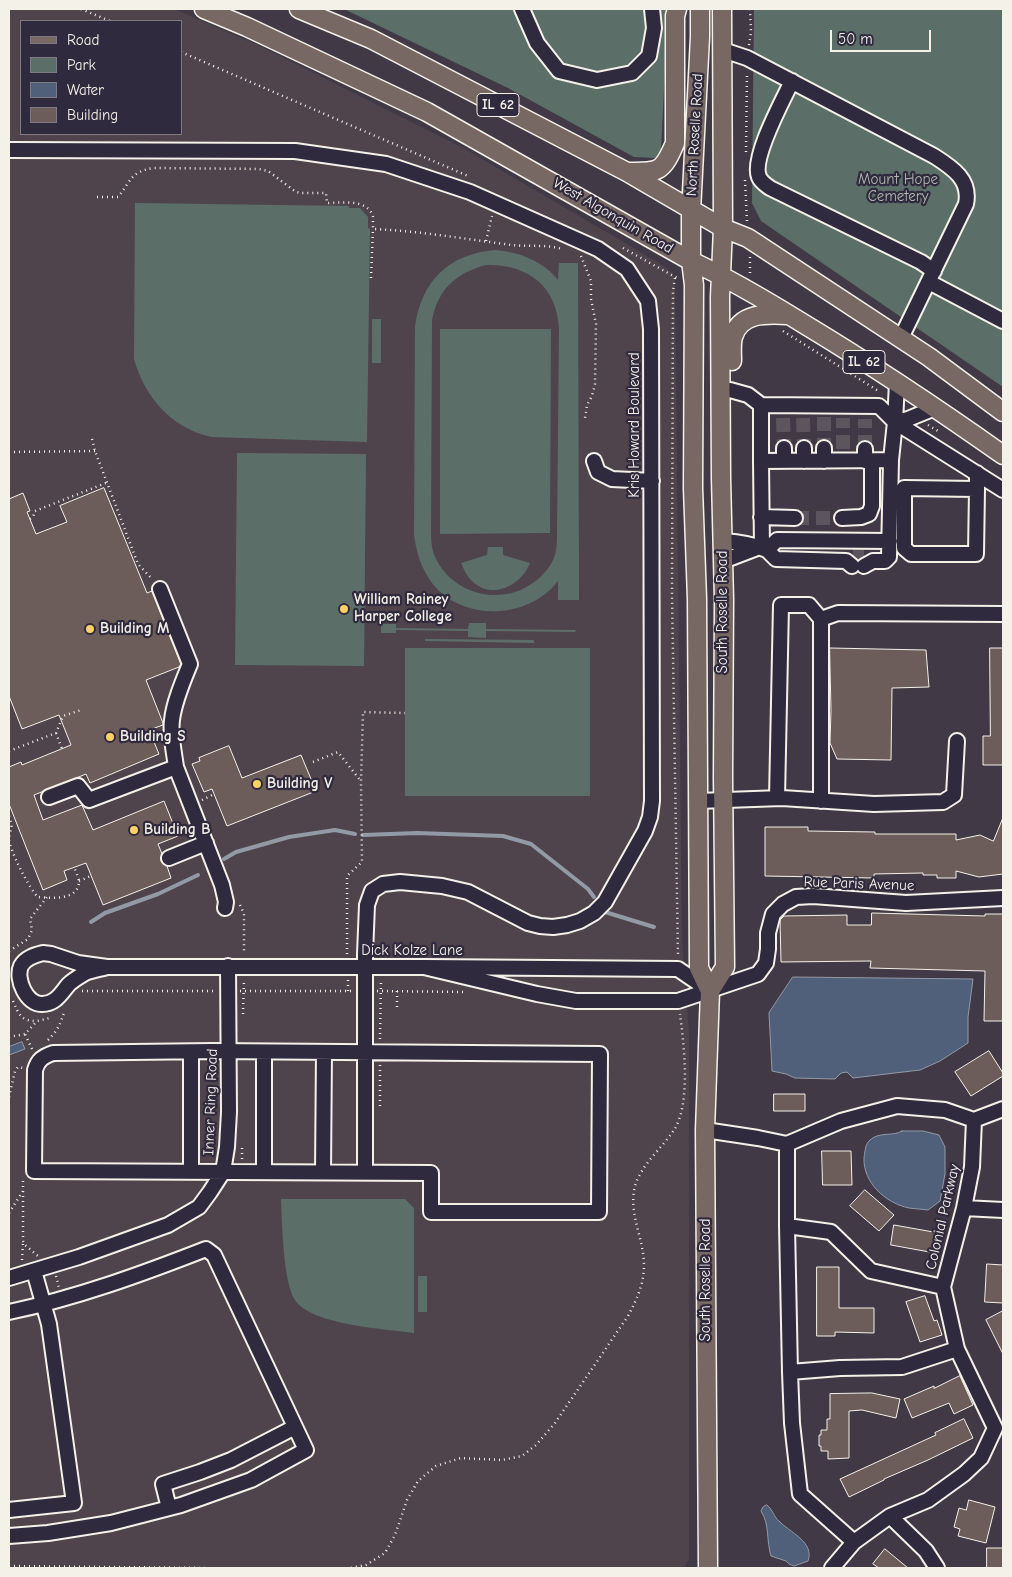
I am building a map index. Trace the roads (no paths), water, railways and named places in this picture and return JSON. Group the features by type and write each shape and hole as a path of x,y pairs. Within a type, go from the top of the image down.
{"main road":[{"name":"West Algonquin Road","path":"204,9 256,31 427,112 691,261 721,274 897,383 1003,455"},
{"name":"IL 62","path":"299,9 371,39 627,172 723,228 748,238 929,357 1003,412"},
{"path":"627,172 654,172 659,169 668,159 675,143 675,16 677,9"},
{"name":"North Roselle Road","path":"691,261 691,211 700,9"},
{"name":"North Roselle Road","path":"722,9 723,228"},
{"name":"South Roselle Road","path":"710,991 725,967 724,561 721,478 721,274 723,228"},
{"name":"South Roselle Road","path":"691,261 694,285 693,488 697,599 699,968 710,991 705,1130 708,1568"},
{"path":"721,478 729,440 733,337 743,321 753,317 790,315"}],"street":[{"path":"522,9 537,43 559,71 597,80 632,73 649,56 654,28 652,9"},
{"path":"723,50 747,58 934,156 952,167 960,176 967,190 966,204 901,338"},
{"path":"792,81 759,154 757,170 759,178 770,188 921,262 931,277 1003,321"},
{"name":"Kris Howard Boulevard","path":"9,150 296,151 386,164 470,192 598,250 627,269 648,301 651,330 652,481 652,801 650,818 645,831 605,902 594,913 580,921 567,925 553,927 528,923 468,892 442,886 400,882 383,884 372,891 367,905 365,960 365,1172"},
{"path":"723,541 748,543 762,548 776,559 885,561 889,556 891,460 897,383"},
{"path":"730,390 748,395 761,405 783,412 865,412 879,406 895,422 1003,490"},
{"path":"761,405 762,548"},
{"path":"895,422 935,408"},
{"path":"760,461 784,455 804,454 842,455 891,460"},
{"path":"842,518 861,517 869,514 872,506 867,457"},
{"path":"594,461 598,472 612,479 652,481"},
{"path":"977,473 977,489 976,554 911,554 904,548 904,488 977,489"},
{"path":"761,517 795,518"},
{"path":"724,561 762,548 776,540 890,541"},
{"path":"160,589 190,664 181,686 172,720 176,767 222,885 226,902 225,908"},
{"path":"777,798 781,605 809,605 821,619 821,801"},
{"path":"821,619 838,613 1003,614"},
{"path":"698,801 777,798 874,804 942,802 954,795 957,742"},
{"path":"49,797 78,786 89,800 176,767"},
{"path":"169,858 206,843"},
{"name":"Rue Paris Avenue","path":"424,967 537,994 576,1001 678,1001 758,974 766,962 768,933 773,914 783,904 796,897 813,896 906,903 1003,898"},
{"path":"44,953 78,963 107,967 85,973 69,984 59,997 52,1002 44,1004 36,1004 30,1000 25,993 19,976 20,966 27,959 44,953"},
{"name":"Dick Kolze Lane","path":"107,967 228,966 365,960 424,967 678,970 710,991"},
{"name":"Inner Ring Road","path":"9,1278 28,1268 79,1257 168,1225 199,1207 223,1172 226,1162 229,1112 228,966"},
{"path":"229,1051 600,1054 599,1212 430,1212 430,1173 34,1171 35,1070 38,1062 44,1056 53,1053 229,1051"},
{"path":"191,1052 191,1171"},
{"path":"264,1052 264,1172"},
{"path":"323,1172 324,1052"},
{"path":"705,1130 787,1144 841,1122 897,1106 945,1110 974,1120 1003,1109"},
{"name":"Colonial Parkway","path":"832,1568 854,1542 890,1516 928,1500 964,1474 982,1458 999,1428 956,1348 943,1287 964,1208 972,1167 974,1120"},
{"path":"787,1144 786,1226 790,1372 792,1423 800,1494 854,1542"},
{"path":"964,1208 1003,1210"},
{"path":"786,1226 831,1232 871,1271 943,1287"},
{"path":"9,1312 43,1304 130,1277 206,1248 214,1255 306,1450 251,1480 169,1508 111,1523 48,1533 9,1536"},
{"path":"9,1510 74,1503 49,1324 28,1268"},
{"path":"790,1372 840,1368 902,1367 956,1348"},
{"path":"169,1508 163,1484 232,1460 295,1427"},
{"path":"890,1516 926,1550 937,1568"}],"water":[{"path":"793,977 973,979 968,1017 968,1043 940,1061 920,1070 853,1078 847,1072 841,1073 835,1079 795,1078 772,1071 769,1013"},
{"path":"22,1042 25,1049 9,1055 9,1047"},
{"path":"902,1131 923,1131 939,1135 945,1147 945,1174 940,1201 928,1210 909,1208 892,1201 877,1190 867,1175 864,1158 868,1142 874,1137"},
{"path":"767,1505 783,1525 805,1543 809,1554 808,1561 794,1566 771,1556 766,1522 761,1511"}],"waterway":[{"path":"224,859 236,852 289,837 335,830 355,834"},
{"path":"363,835 417,833 503,836 531,844 588,889 594,897"},
{"path":"91,922 105,913 158,894 198,875"},
{"path":"605,912 654,927"}],"tunnel":[{"path":"824,417 824,448"},
{"path":"783,418 784,448"},
{"path":"803,418 804,448"},
{"path":"843,418 843,449"},
{"path":"865,419 865,449"},
{"path":"795,518 842,518"},
{"path":"853,555 864,555"}],"place":[{"name":"William Rainey Harper College","path":"344,609"},
{"name":"Building M","path":"90,629"},
{"name":"Building S","path":"110,737"},
{"name":"Building V","path":"257,784"},
{"name":"Building B","path":"134,830"}],"park label":[{"name":"Mount Hope Cemetery","path":"898,188"}]}
